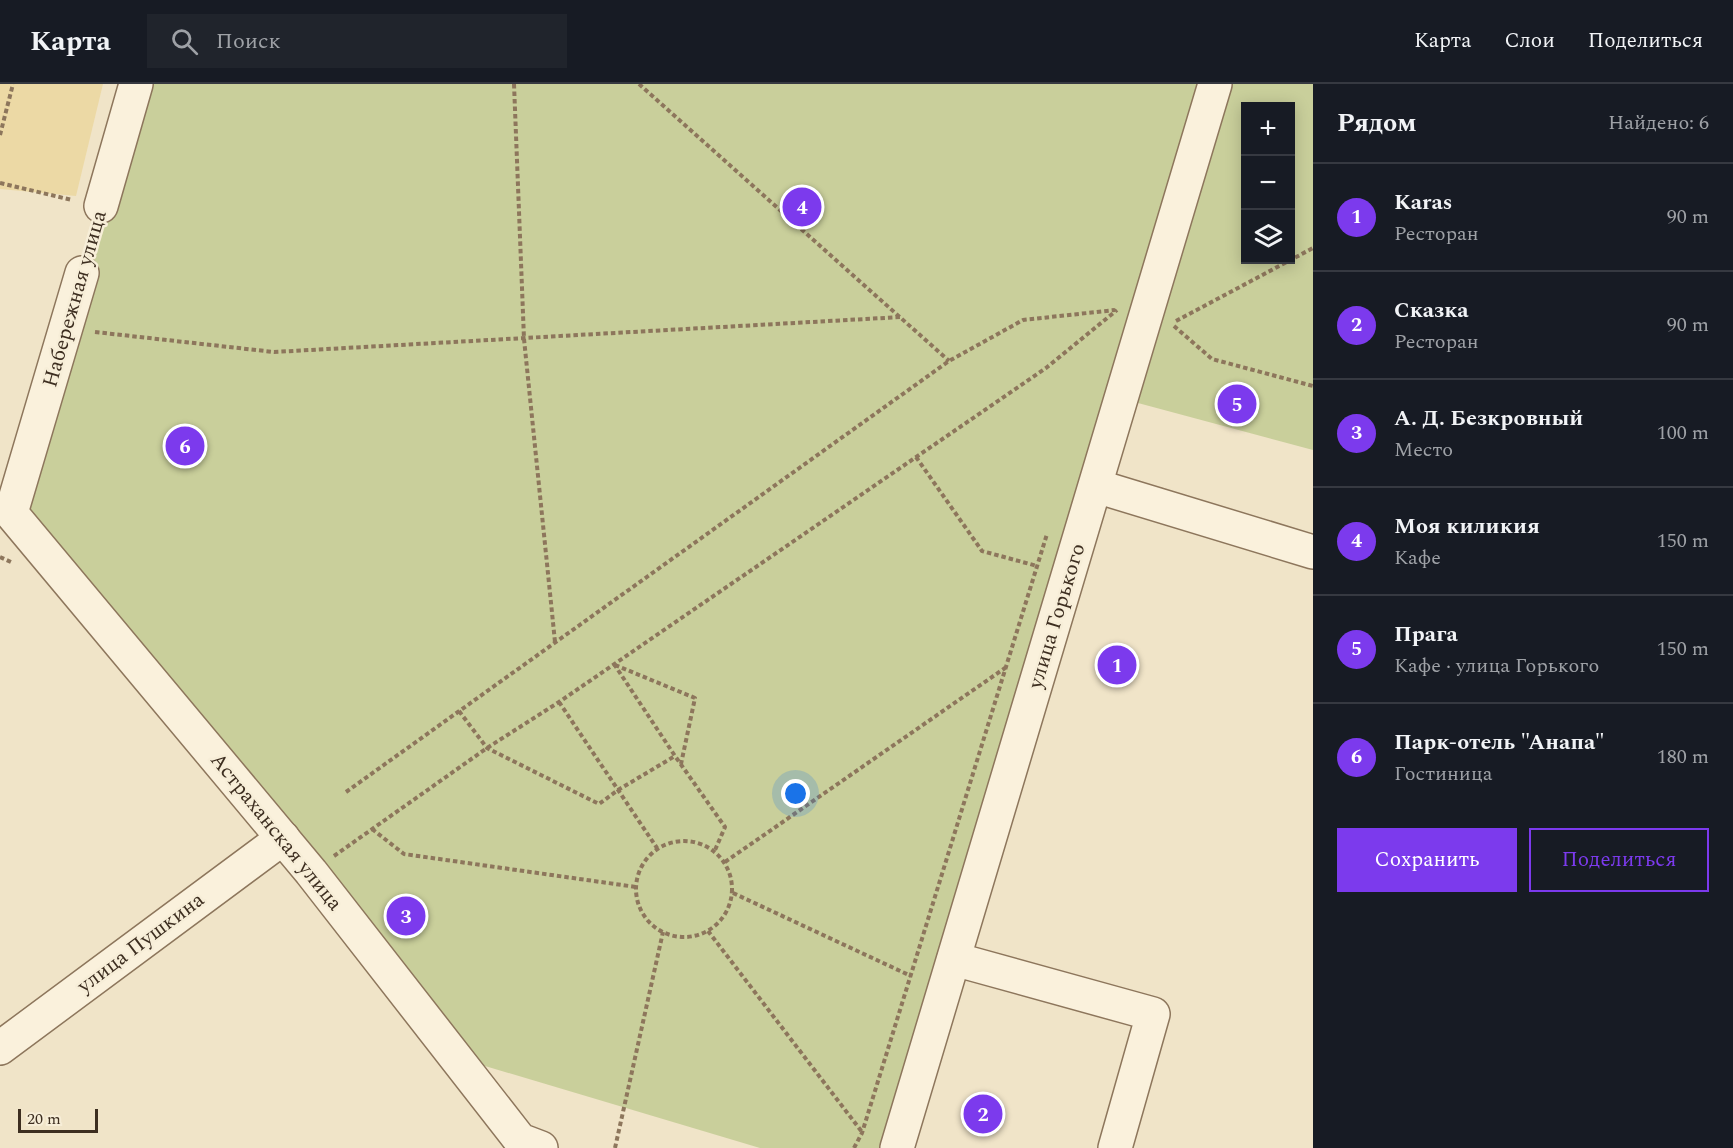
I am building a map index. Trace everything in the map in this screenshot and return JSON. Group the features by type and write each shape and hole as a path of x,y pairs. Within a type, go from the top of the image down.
{"street":[{"name":"Набережная улица","path":"101,206 136,84"},
{"name":"улица Горького","path":"897,1148 1096,486 1131,313 1215,84"},
{"name":"Набережная улица","path":"11,513 82,273"},
{"path":"1096,486 1313,552"},
{"name":"Астраханская улица","path":"11,513 311,872 520,1140 541,1148"},
{"name":"улица Пушкина","path":"0,1048 283,838"},
{"path":"954,959 1153,1014 1115,1148"}],"path":[{"path":"0,135 13,84"},
{"path":"514,84 524,339 555,642"},
{"path":"639,84 949,361"},
{"path":"0,183 101,206"},
{"path":"1313,248 1171,324 1212,359 1313,386"},
{"path":"1120,299 1131,313"},
{"path":"1112,321 1131,313"},
{"path":"346,792 949,361 1023,320 1131,313"},
{"path":"311,872 487,748 559,702 1046,368 1131,313"},
{"path":"67,329 274,352 901,318"},
{"path":"916,457 982,551 1037,566"},
{"path":"854,1148 862,1132 911,976 1047,533"},
{"path":"0,557 20,567"},
{"path":"614,664 681,765 725,826 715,850"},
{"path":"614,664 695,698 681,765"},
{"path":"725,862 1006,668"},
{"path":"559,702 657,848"},
{"path":"459,711 487,748 599,804 675,756"},
{"path":"372,829 404,854 636,887"},
{"path":"686,840 702,843 715,850 725,862 732,877 733,893 729,908 720,922 708,931 690,937 671,936 655,928 642,914 636,897 636,878 644,861 657,848 671,842 686,840"},
{"path":"733,893 911,976"},
{"path":"708,931 862,1132"},
{"path":"615,1148 663,932"}],"green space":[{"path":"136,84 1215,84 897,1148 760,1148 455,1057 11,513"},
{"path":"1233,84 1313,84 1313,450 1138,403"}],"sand":[{"path":"0,84 103,84 76,196 0,189"}],"place":[{"name":"Моя киликия","path":"802,207"},
{"name":"Прага","path":"1237,404"},
{"name":"Парк-отель \"Анапа\"","path":"185,446"},
{"name":"Karas","path":"1117,665"},
{"name":"А. Д. Безкровный","path":"406,916"},
{"name":"Сказка","path":"983,1114"}]}
